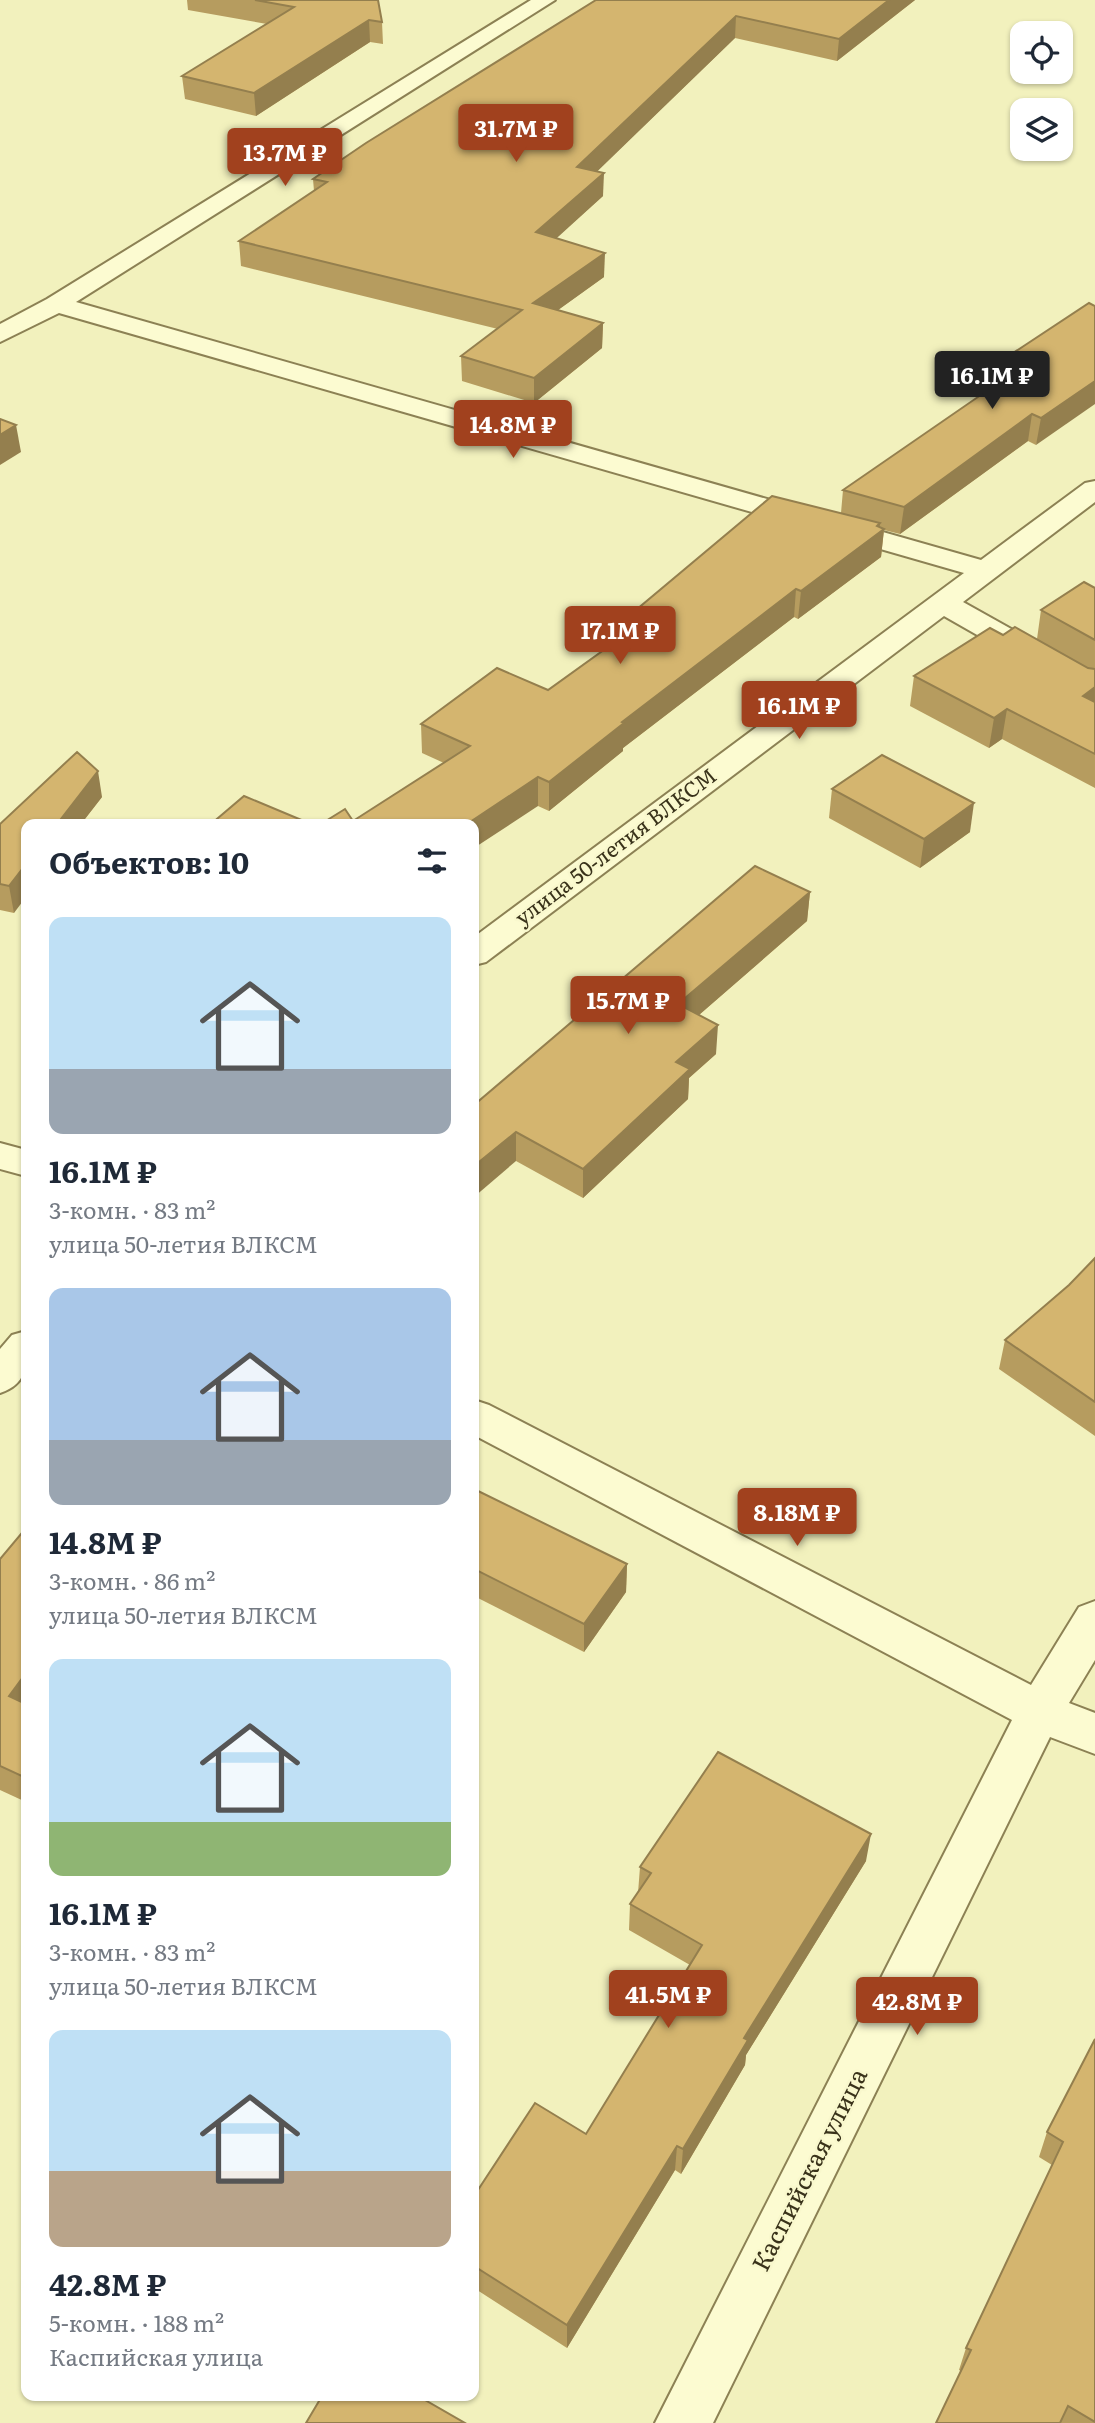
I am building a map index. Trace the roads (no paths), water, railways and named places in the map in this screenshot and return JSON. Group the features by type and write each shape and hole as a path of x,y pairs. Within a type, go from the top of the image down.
{"street":[{"path":"0,334 56,304 545,0"},
{"path":"56,304 983,570"},
{"name":"улица 50-летия ВЛКСМ","path":"479,950 983,570 1095,489"},
{"path":"941,602 1095,689"},
{"path":"0,1156 21,1162"},
{"path":"0,1377 21,1352"},
{"path":"479,1419 1039,1712 1095,1734"},
{"name":"Каспийская улица","path":"683,2423 1039,1712 1095,1620"}]}
